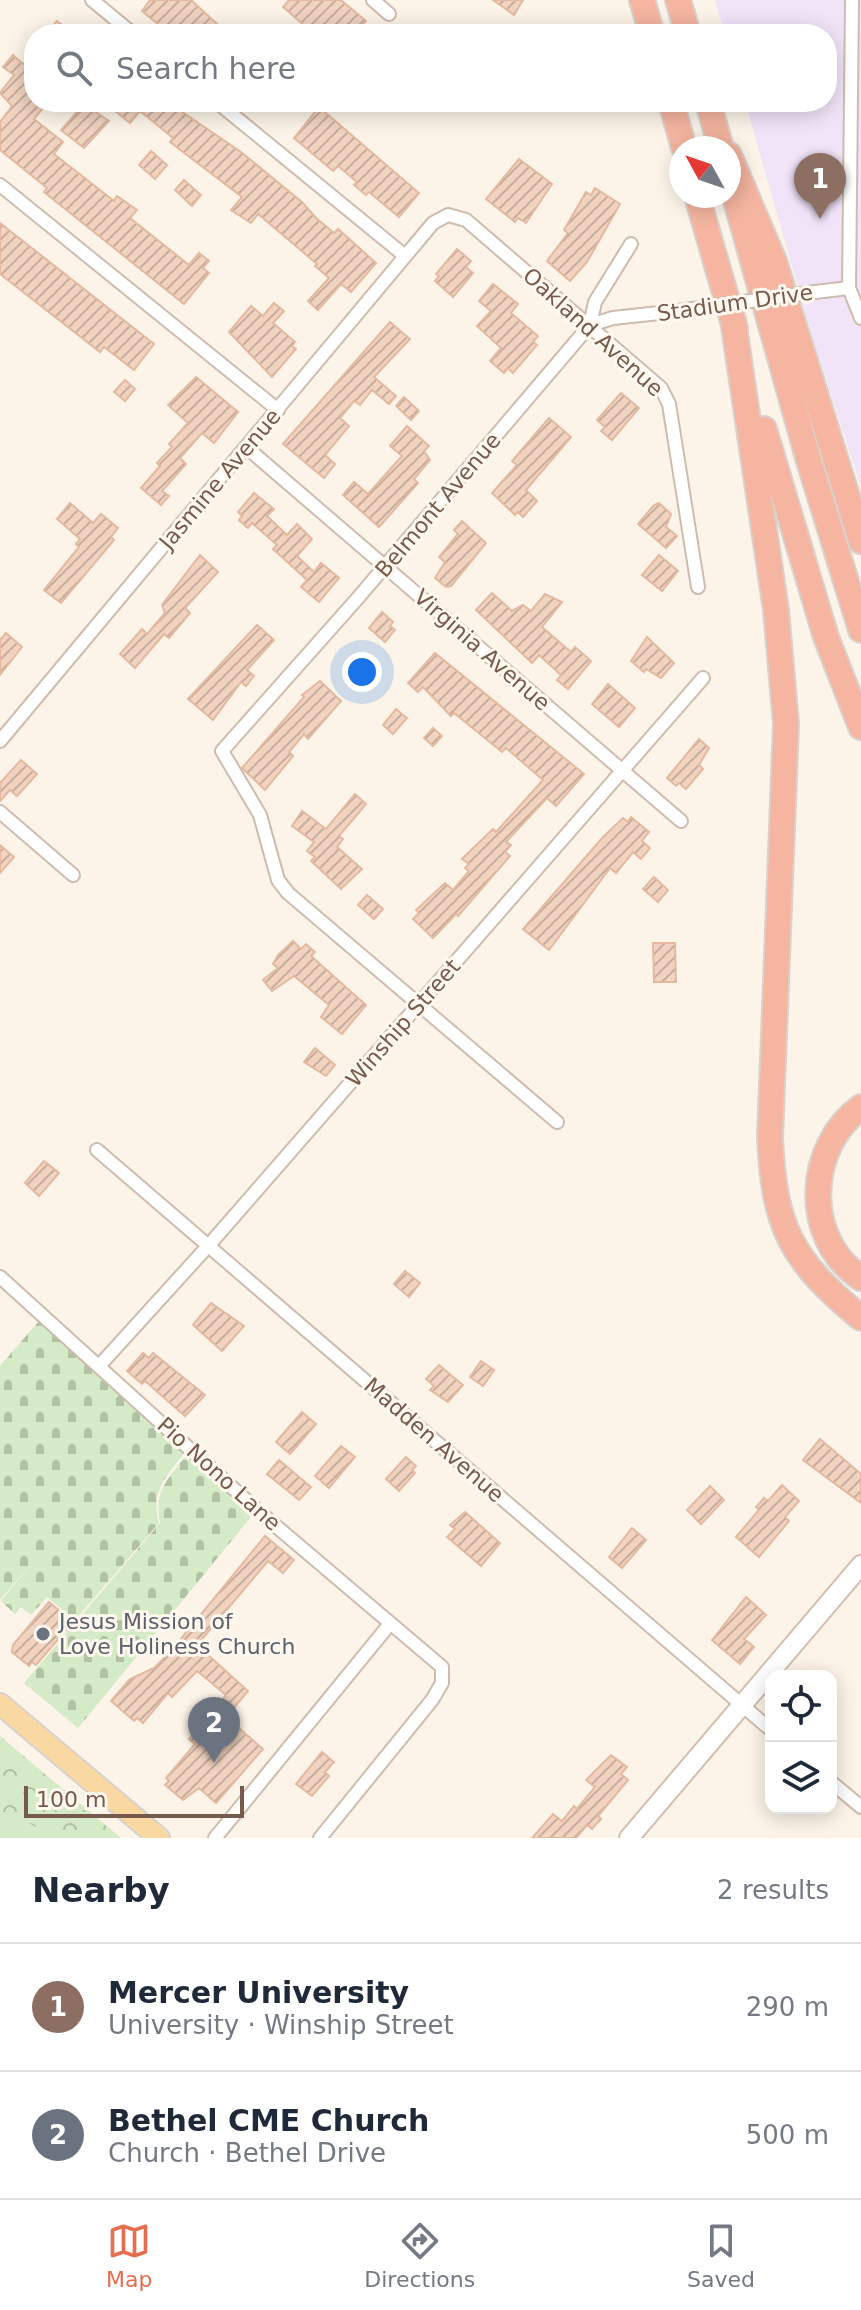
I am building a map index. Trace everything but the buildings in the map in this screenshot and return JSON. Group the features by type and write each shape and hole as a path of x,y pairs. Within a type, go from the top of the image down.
{"highway":[{"path":"642,0 649,24"},
{"path":"678,0 685,24"},
{"path":"674,112 681,136"},
{"path":"711,112 719,136"},
{"path":"741,183 774,261 861,541"},
{"path":"700,208 826,637 861,727"},
{"path":"738,208 809,461 861,630"},
{"path":"733,320 776,610 786,724 770,1137 774,1199 791,1244 805,1264 861,1318"},
{"path":"861,1107 842,1124 827,1150 821,1165 818,1199 820,1218 832,1248 861,1278"}],"main road":[{"path":"629,1838 861,1565"},
{"path":"0,1704 159,1838"}],"street":[{"path":"92,0 121,24"},
{"path":"373,0 389,14"},
{"path":"852,0 849,288 861,318"},
{"path":"229,112 405,256"},
{"path":"0,185 278,410"},
{"name":"Oakland Avenue","path":"441,217 457,216 466,220 590,325 666,395 698,587"},
{"name":"Jasmine Avenue","path":"0,741 405,256 441,217"},
{"name":"Belmont Avenue","path":"418,1005 288,893 278,880 260,815 222,751 385,566 590,325 595,302 631,244"},
{"name":"Stadium Drive","path":"590,325 613,318 849,288"},
{"name":"Virginia Avenue","path":"246,447 681,821"},
{"name":"Winship Street","path":"100,1365 209,1245 703,678"},
{"path":"0,812 73,875"},
{"path":"418,1005 557,1122"},
{"name":"Madden Avenue","path":"97,1150 765,1725"},
{"name":"Pio Nono Lane","path":"0,1277 389,1625 442,1667 442,1683 432,1700 320,1838"},
{"path":"215,1838 389,1625"},
{"path":"837,1787 861,1807"}],"shaded area":[{"path":"715,0 861,0 861,487 812,336 748,112 837,112 837,24 722,24"}],"green space":[{"path":"39,1321 184,1453 158,1493 159,1523 75,1620 47,1597 31,1615 21,1607 15,1614 1,1601 35,1559 0,1600 0,1366"},
{"path":"186,1455 251,1517 78,1728 24,1683 160,1523 161,1494"},
{"path":"0,1736 121,1838 0,1838"},
{"path":"0,1820 27,1822 55,1838 0,1838"}],"place":[{"name":"Mercer University","path":"820,219"},
{"name":"Jesus Mission of Love Holiness Church","path":"43,1634"},
{"name":"Bethel CME Church","path":"214,1763"}]}
